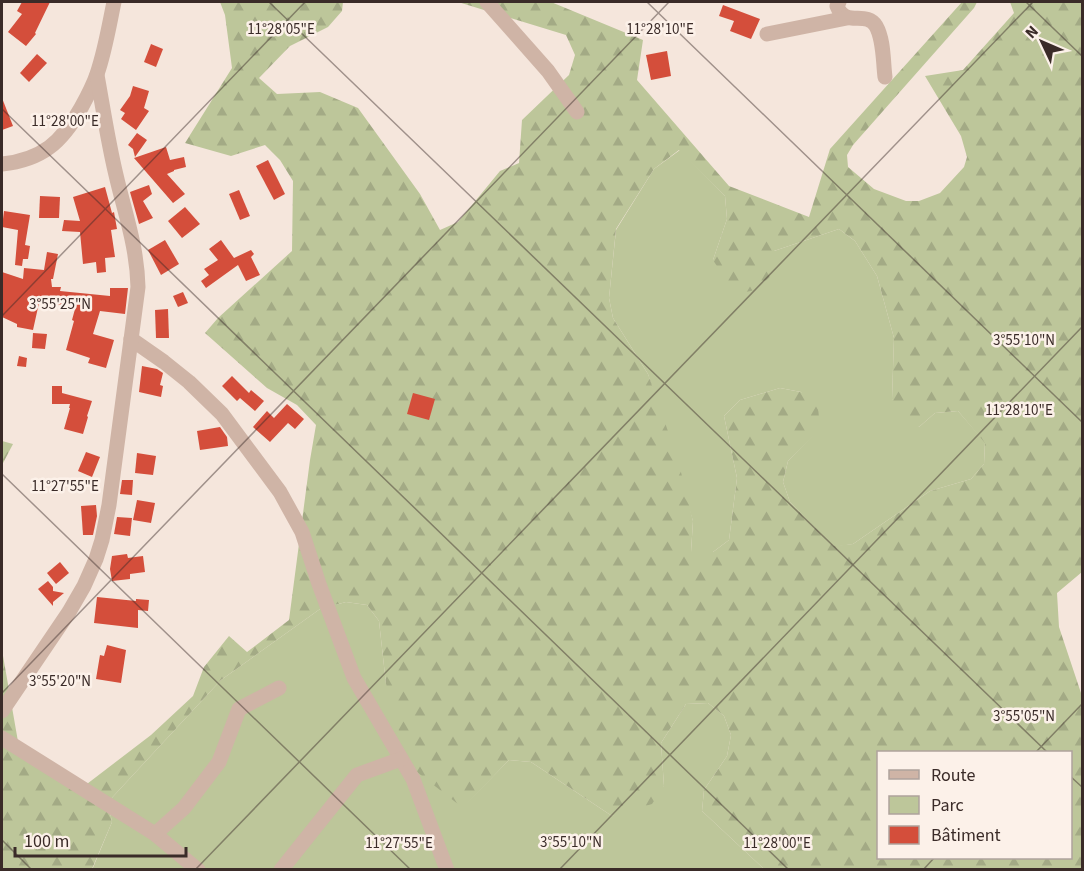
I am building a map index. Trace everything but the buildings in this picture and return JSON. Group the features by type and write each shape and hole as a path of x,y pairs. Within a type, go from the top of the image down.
{"street":[{"path":"2,164 18,162 42,153 58,141 72,123 97,75 114,2"},
{"path":"488,2 548,71 577,112"},
{"path":"839,2 837,6 839,12 847,18"},
{"path":"767,34 847,18 871,21 880,38 885,77"},
{"path":"2,711 84,586 102,540 109,505 138,287 135,248 115,173 97,75"},
{"path":"131,339 189,382 222,414 280,492 302,532 354,678 413,779 447,870"},
{"path":"155,834 184,808 219,762 239,709 279,688"},
{"path":"2,738 155,834 198,870"},
{"path":"280,870 357,775 401,759"}],"green space":[{"path":"220,2 343,2 342,11 328,27 290,46 259,78 277,94 320,92 358,108 420,194 440,230 458,222 500,171 519,163 522,120 569,75 575,55 566,35 458,2 551,2 643,40 637,80 729,186 809,217 830,149 962,2 977,2 853,145 847,155 848,167 874,189 906,201 919,201 940,193 964,167 967,157 961,136 925,76 963,70 1014,13 1010,2 1082,2 1082,572 1057,593 1059,627 1082,696 1082,869 764,869 702,811 704,790 727,756 731,735 724,716 708,703 686,704 661,743 664,786 652,804 612,816 531,762 509,760 463,808 408,765 386,684 379,621 367,605 346,602 320,609 221,680 108,802 112,822 92,869 2,869 2,650 20,753 83,787 151,735 193,696 204,667 229,636 247,652 289,620 316,425 297,405 267,388 205,333 218,318 292,251 293,181 280,160 265,145 231,156 185,143 232,68 225,15","holes":["679,150 725,196 727,219 713,260 735,294 756,290 773,274 753,251 774,251 839,229 855,241 877,276 894,338 892,399 899,421 919,427 935,413 958,411 985,443 984,464 971,479 930,491 853,544 833,546 790,502 783,482 788,461 820,429 818,407 801,392 780,388 740,400 724,416 737,478 729,540 713,552 691,552 693,521 678,460 648,374 613,318 609,298 616,229 654,169"]},
{"path":"680,150 725,196 727,219 713,260 753,251 774,251 839,229 855,241 877,276 894,338 892,399 919,427 935,413 958,411 985,442 984,464 971,479 930,491 853,544 833,547 790,502 783,482 788,461 819,429 801,392 780,388 740,400 724,416 737,478 729,540 713,552 691,552 693,521 648,374 613,318 609,298 616,230 654,169"},
{"path":"2,441 13,444 2,465"},
{"path":"346,602 367,605 379,621 386,684 463,807 509,760 531,762 612,816 664,786 661,743 686,704 708,703 724,716 731,735 727,756 704,790 702,811 764,869 92,870 112,822 108,802 221,680 320,609"}]}
